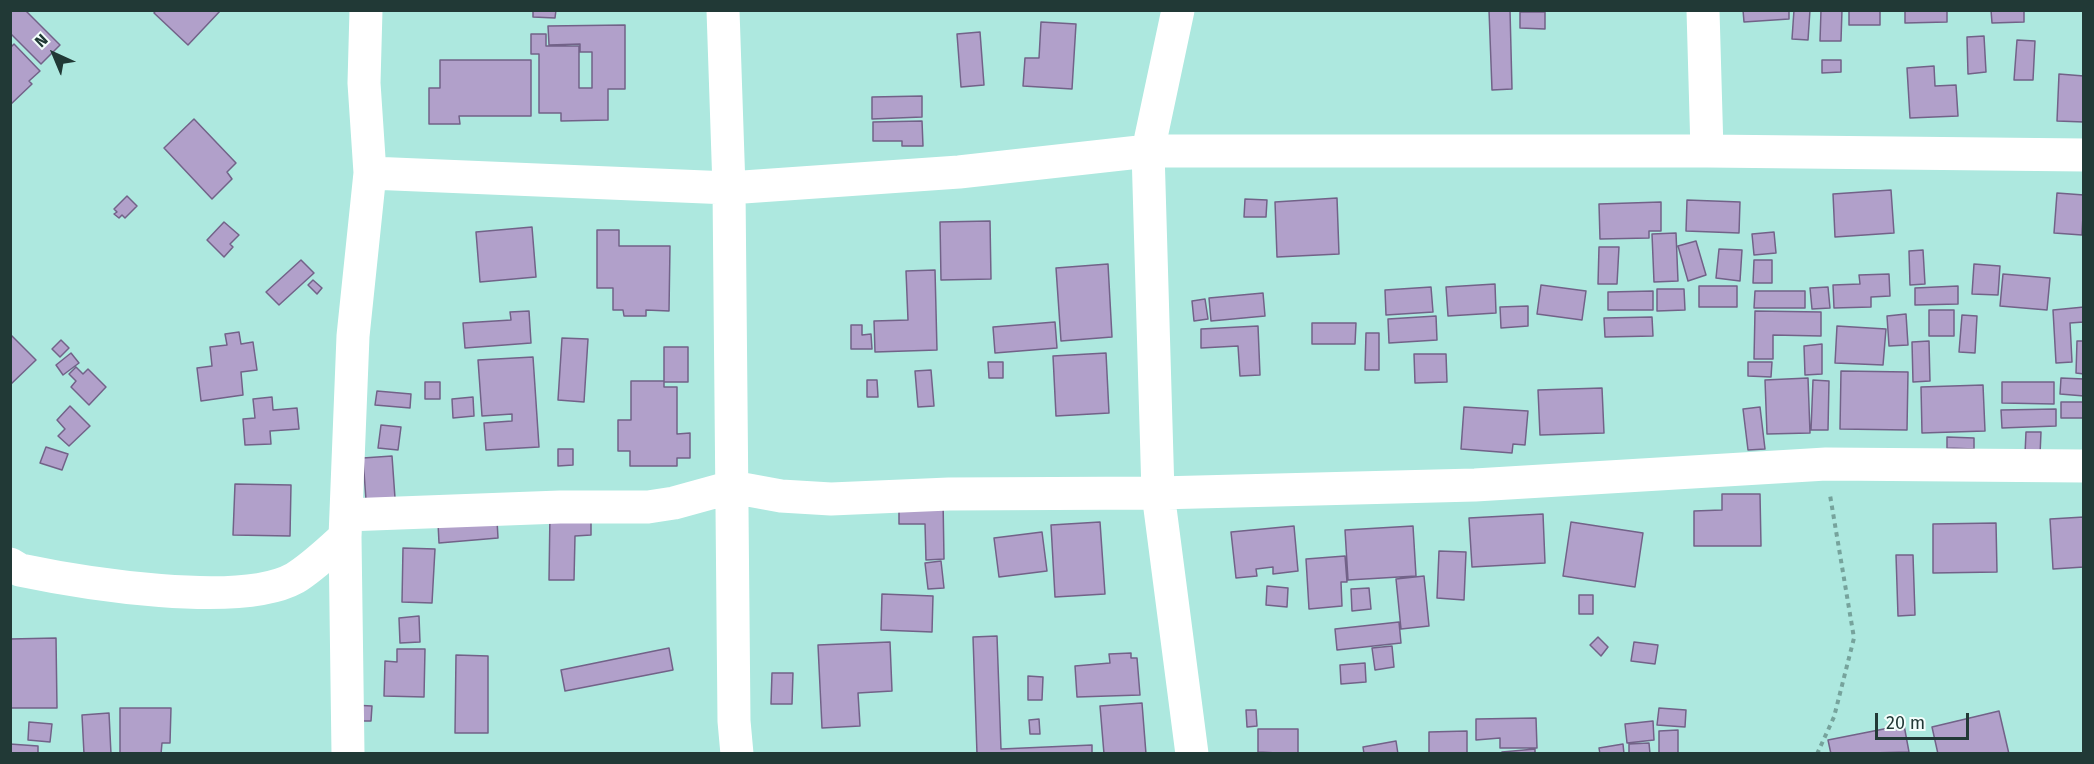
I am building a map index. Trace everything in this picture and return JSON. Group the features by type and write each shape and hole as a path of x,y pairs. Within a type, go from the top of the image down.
{"street":[{"path":"348,753 346,526 353,336 370,172 364,84 366,10"},
{"path":"723,10 729,188 734,721 737,753"},
{"path":"1178,10 1148,151 1158,493 1192,753"},
{"path":"1703,10 1707,151"},
{"path":"370,172 729,188 959,172 1148,151 1707,151 2084,155"},
{"path":"10,564 20,570 90,584 219,592 266,589 295,578 346,526 560,507 648,507 674,503 732,487 781,496 831,500 949,494 1158,493 1475,485 1826,464 2084,465"}],"path":[{"path":"1817,753 1834,717 1854,638 1826,464"}],"building":[{"path":"10,10 25,10 60,45 41,64 10,33"},
{"path":"156,10 221,10 188,45 154,13"},
{"path":"533,10 556,10 555,18 533,17"},
{"path":"1489,10 1510,10 1512,89 1492,90"},
{"path":"1743,10 1789,10 1789,19 1744,22"},
{"path":"1794,10 1810,10 1808,40 1792,39"},
{"path":"1821,10 1842,10 1841,41 1820,41"},
{"path":"1849,10 1880,10 1880,25 1849,25"},
{"path":"1905,10 1947,10 1947,22 1905,23"},
{"path":"1991,10 2024,10 2024,22 1992,23"},
{"path":"1520,12 1545,12 1545,29 1520,28"},
{"path":"1041,22 1076,24 1072,89 1023,86 1025,58 1039,58"},
{"path":"625,25 625,89 608,89 608,120 561,121 561,113 539,113 539,54 531,54 531,34 546,34 546,46 579,46 579,88 592,88 592,52 580,52 580,44 549,45 548,26"},
{"path":"980,32 984,85 961,87 957,34"},
{"path":"1984,36 1986,72 1968,74 1967,37"},
{"path":"2017,40 2035,41 2033,80 2014,80"},
{"path":"14,44 40,71 29,81 32,84 10,105 10,48"},
{"path":"440,60 531,60 531,116 459,116 460,124 429,124 429,88 440,88"},
{"path":"1822,60 1841,60 1841,72 1822,73"},
{"path":"1934,66 1935,86 1956,85 1958,116 1910,118 1907,68"},
{"path":"2059,74 2084,76 2084,122 2057,121"},
{"path":"922,96 922,117 872,119 872,97"},
{"path":"194,119 236,163 227,172 232,179 212,199 164,148"},
{"path":"922,121 923,146 902,146 902,141 873,141 873,122"},
{"path":"1891,190 1894,233 1835,237 1833,194"},
{"path":"2057,193 2084,195 2082,235 2054,233"},
{"path":"127,196 137,206 125,218 122,215 119,218 114,214 117,212 114,209"},
{"path":"1337,198 1339,254 1277,257 1275,202"},
{"path":"1245,199 1267,200 1266,217 1244,217"},
{"path":"1687,200 1740,202 1739,233 1686,231"},
{"path":"1661,202 1661,231 1649,231 1649,238 1600,239 1599,204"},
{"path":"990,221 991,279 941,280 940,222"},
{"path":"224,222 239,235 230,244 233,247 224,257 207,240"},
{"path":"532,227 536,277 480,282 476,232"},
{"path":"597,230 619,230 619,246 670,246 669,311 646,310 646,316 624,316 623,310 613,310 613,288 597,288"},
{"path":"1774,232 1776,253 1754,255 1752,234"},
{"path":"1676,233 1678,281 1654,282 1652,234"},
{"path":"1696,241 1706,275 1688,281 1678,246"},
{"path":"1599,247 1619,247 1617,284 1598,284"},
{"path":"1719,249 1742,250 1740,281 1716,278"},
{"path":"1923,250 1925,284 1910,285 1909,251"},
{"path":"301,260 314,273 279,305 266,292"},
{"path":"1754,260 1772,260 1772,283 1753,283"},
{"path":"1108,264 1112,337 1061,341 1056,268"},
{"path":"1974,264 2000,266 1998,295 1972,294"},
{"path":"935,270 937,350 875,352 874,321 908,320 906,271"},
{"path":"1889,274 1890,296 1871,297 1871,307 1834,308 1833,285 1860,284 1859,275"},
{"path":"2003,274 2050,278 2047,310 2000,306"},
{"path":"313,280 322,288 317,294 308,285"},
{"path":"1495,284 1496,313 1448,316 1446,287"},
{"path":"1541,285 1586,291 1582,320 1537,314"},
{"path":"1699,286 1737,286 1737,307 1699,307"},
{"path":"1958,286 1958,304 1915,305 1915,288"},
{"path":"1431,287 1433,312 1386,315 1385,290"},
{"path":"1828,287 1830,308 1812,309 1810,288"},
{"path":"1657,289 1684,289 1685,310 1657,311"},
{"path":"1653,291 1653,310 1608,310 1608,292"},
{"path":"1755,291 1805,291 1805,308 1754,308"},
{"path":"1263,293 1265,316 1211,321 1209,298"},
{"path":"1205,299 1208,319 1194,321 1192,301"},
{"path":"1528,306 1528,326 1501,328 1500,307"},
{"path":"2084,307 2084,322 2070,323 2072,362 2056,363 2053,310"},
{"path":"1929,310 1954,310 1954,336 1929,336"},
{"path":"529,311 531,343 465,348 463,323 511,320 510,312"},
{"path":"1755,311 1821,312 1821,336 1773,335 1773,359 1754,359"},
{"path":"1906,314 1908,345 1889,346 1887,316"},
{"path":"1962,315 1977,316 1975,353 1959,352"},
{"path":"1436,316 1437,340 1389,343 1388,319"},
{"path":"1652,317 1653,336 1605,337 1604,318"},
{"path":"1055,322 1057,348 995,353 993,327"},
{"path":"1312,323 1356,323 1355,344 1312,344"},
{"path":"851,325 862,325 862,335 871,334 872,349 851,349"},
{"path":"1258,326 1260,375 1240,376 1238,346 1201,348 1201,329"},
{"path":"1837,326 1886,329 1883,365 1835,363"},
{"path":"239,332 241,344 253,342 257,370 241,372 243,395 201,401 197,368 212,366 210,347 227,345 225,334"},
{"path":"1366,333 1379,333 1379,370 1365,370"},
{"path":"10,334 36,360 10,385"},
{"path":"562,338 588,339 584,402 558,400"},
{"path":"61,340 69,348 60,357 52,349"},
{"path":"1929,341 1930,381 1913,382 1912,342"},
{"path":"2077,341 2084,341 2084,374 2076,373"},
{"path":"1822,344 1822,374 1805,375 1804,346"},
{"path":"664,347 688,347 688,382 664,382"},
{"path":"71,353 79,363 63,375 56,365"},
{"path":"1106,353 1109,413 1056,416 1053,356"},
{"path":"1414,354 1446,354 1447,382 1415,383"},
{"path":"533,357 539,447 486,450 484,423 512,421 512,414 482,416 478,360"},
{"path":"988,362 1003,362 1003,378 989,378"},
{"path":"1748,362 1772,362 1771,377 1748,376"},
{"path":"76,367 83,374 88,369 106,387 89,405 71,387 76,381 69,374"},
{"path":"931,370 934,406 918,407 915,371"},
{"path":"1841,371 1908,372 1907,430 1840,429"},
{"path":"1808,378 1810,433 1767,434 1765,380"},
{"path":"2061,378 2084,379 2084,396 2060,394"},
{"path":"867,380 877,380 878,397 867,397"},
{"path":"1813,380 1829,381 1828,430 1811,430"},
{"path":"631,381 664,381 664,387 677,387 677,434 690,433 690,458 677,458 677,466 630,466 630,451 618,451 618,420 631,420"},
{"path":"425,382 440,382 440,399 425,399"},
{"path":"2002,382 2054,382 2054,404 2002,403"},
{"path":"1983,385 1985,431 1922,433 1921,387"},
{"path":"1602,388 1604,433 1540,435 1538,390"},
{"path":"377,391 411,394 410,408 375,405"},
{"path":"272,397 273,410 297,408 299,429 270,431 271,444 245,445 243,419 255,418 253,399"},
{"path":"473,397 474,416 453,418 452,399"},
{"path":"2061,402 2084,402 2084,418 2061,418"},
{"path":"70,406 90,426 69,446 58,436 65,429 57,420"},
{"path":"1464,407 1528,411 1525,445 1513,444 1512,453 1461,449"},
{"path":"1760,407 1765,449 1748,450 1743,409"},
{"path":"2056,409 2056,426 2002,428 2001,410"},
{"path":"381,425 401,427 398,450 378,448"},
{"path":"2026,432 2041,432 2040,455 2025,454"},
{"path":"1947,437 1974,438 1974,449 1947,448"},
{"path":"46,447 68,454 62,470 40,463"},
{"path":"558,449 573,449 573,465 558,466"},
{"path":"392,456 395,498 366,500 363,458"},
{"path":"235,484 291,485 290,536 233,535"},
{"path":"1722,494 1760,494 1761,546 1694,546 1694,511 1722,510"},
{"path":"943,499 944,559 926,560 925,524 899,524 899,500"},
{"path":"550,512 591,513 591,535 575,536 574,580 549,580"},
{"path":"1543,514 1545,563 1472,567 1469,518"},
{"path":"2084,517 2084,567 2053,569 2050,519"},
{"path":"497,520 498,538 439,543 438,523"},
{"path":"1100,522 1105,594 1055,597 1051,525"},
{"path":"1571,522 1643,533 1635,587 1563,576"},
{"path":"1996,523 1997,572 1933,573 1933,524"},
{"path":"1294,526 1298,571 1273,574 1273,567 1256,569 1257,576 1236,578 1231,532"},
{"path":"1413,526 1416,576 1348,580 1345,530"},
{"path":"1042,532 1047,571 999,577 994,538"},
{"path":"403,548 435,549 432,603 402,602"},
{"path":"1439,551 1466,552 1464,600 1437,598"},
{"path":"1896,555 1913,555 1915,615 1898,616"},
{"path":"1345,556 1347,582 1341,582 1342,606 1309,609 1306,559"},
{"path":"941,561 944,588 928,589 925,563"},
{"path":"1424,576 1429,626 1401,629 1396,579"},
{"path":"1267,586 1288,588 1287,607 1266,605"},
{"path":"1369,588 1371,609 1352,611 1351,589"},
{"path":"882,594 933,596 932,632 881,630"},
{"path":"1579,595 1593,595 1593,614 1579,614"},
{"path":"419,616 420,642 400,643 399,618"},
{"path":"1399,622 1401,643 1337,650 1335,629"},
{"path":"997,636 1001,749 1092,745 1092,754 977,754 973,637"},
{"path":"1598,637 1608,647 1601,656 1590,645"},
{"path":"56,638 57,708 10,708 10,639"},
{"path":"890,642 892,691 858,693 860,726 822,728 818,645"},
{"path":"1634,642 1658,645 1655,664 1631,661"},
{"path":"1392,646 1394,667 1375,670 1372,648"},
{"path":"669,648 673,670 565,691 561,670"},
{"path":"397,649 425,649 424,697 384,696 385,661 397,662"},
{"path":"1131,653 1131,658 1137,658 1140,695 1077,697 1075,666 1110,663 1109,654"},
{"path":"456,655 488,656 488,733 455,733"},
{"path":"1365,663 1366,682 1341,684 1340,665"},
{"path":"772,673 793,673 792,704 771,704"},
{"path":"1028,676 1043,677 1042,700 1028,700"},
{"path":"1142,703 1146,754 1104,754 1100,706"},
{"path":"353,705 372,706 371,721 352,721"},
{"path":"120,708 171,708 170,743 162,743 161,754 120,754"},
{"path":"1659,708 1686,710 1685,727 1657,725"},
{"path":"1246,710 1256,710 1257,726 1247,727"},
{"path":"1999,711 2009,754 1938,754 1932,727"},
{"path":"109,713 111,754 84,754 82,715"},
{"path":"1536,718 1537,748 1500,748 1500,738 1476,740 1476,719"},
{"path":"1039,719 1040,734 1030,734 1029,720"},
{"path":"1653,721 1654,740 1627,743 1625,724"},
{"path":"29,722 52,724 50,742 28,740"},
{"path":"1904,725 1909,752 1831,754 1828,740"},
{"path":"1258,729 1298,729 1298,754 1258,752"},
{"path":"1678,730 1678,754 1659,754 1659,731"},
{"path":"1467,731 1467,754 1429,754 1429,732"},
{"path":"1396,741 1398,754 1364,754 1363,747"},
{"path":"1649,743 1650,754 1629,754 1629,744"},
{"path":"10,744 38,746 38,754 10,754"},
{"path":"1623,744 1624,754 1600,754 1599,748"},
{"path":"1535,749 1535,754 1503,754 1502,752"}]}
